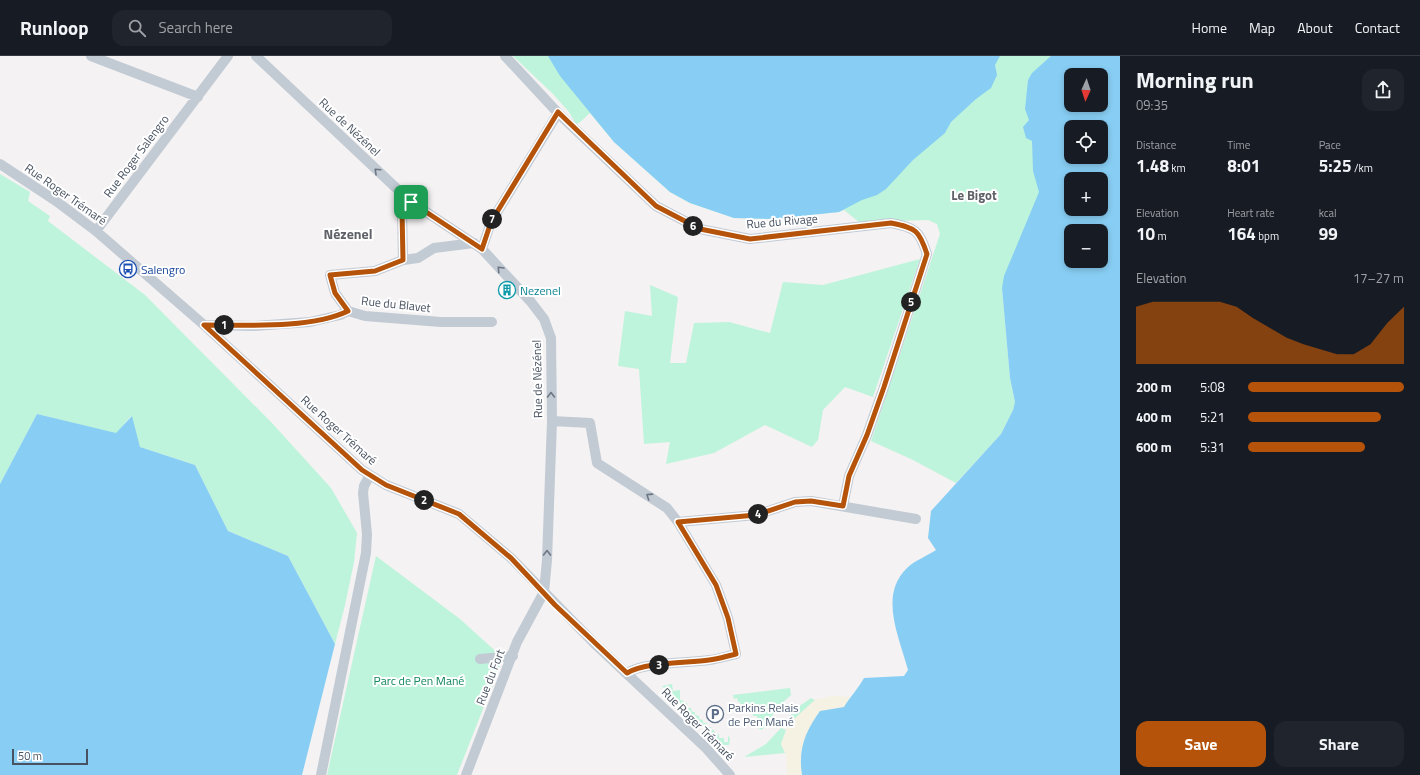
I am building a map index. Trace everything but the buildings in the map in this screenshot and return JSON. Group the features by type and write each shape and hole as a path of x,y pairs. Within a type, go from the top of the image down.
{"street":[{"path":"91,56 198,97"},
{"name":"Rue Roger Salengro","path":"96,230 228,56"},
{"name":"Rue de Nézénel","path":"256,56 411,202 478,246 531,302 544,318 551,338 552,421 547,560 544,592"},
{"name":"Rue du Rivage","path":"503,56 558,112 656,206 700,229 750,239 891,223 910,226 921,236 927,254 882,394 867,435 849,476 843,506"},
{"path":"348,311 335,293 330,275 375,271 403,260 418,258 434,248 478,246 558,112"},
{"name":"Rue Roger Trémaré","path":"0,164 62,205 96,230 204,325 356,465 386,485 459,514 511,558 560,610 705,746 730,775"},
{"path":"403,260 402,211 411,202"},
{"name":"Rue du Blavet","path":"204,325 254,326 310,322 340,315 348,311 365,316 442,322 492,322"},
{"path":"552,421 590,423 598,463 667,508 678,522 716,585 728,618 736,654 710,660 633,669 627,673"},
{"path":"320,775 366,553 367,534 363,493 364,486 370,475"},
{"path":"678,522 756,515 795,502 811,501 916,519"},
{"name":"Rue du Fort","path":"466,775 513,656 517,642 544,592"},
{"path":"480,659 513,656"}],"green space":[{"path":"513,56 1120,56 1120,250 1108,262 1108,224 1064,224 1064,268 1102,268 1094,276 1002,288 1010,378 1015,402 1013,410 1001,434 956,483 913,460 871,441 940,234 937,224 928,220 859,222 844,210 839,212 772,219 734,218 690,203 670,192 614,142 590,113 576,124 569,112 553,94"},
{"path":"0,174 30,192 28,201 50,216 48,221 145,295 271,422 331,488 357,533 354,562 335,644 288,556 228,531 195,465 140,447 131,416 116,434 37,414 0,484"},
{"path":"920,259 873,397 845,387 823,410 818,440 812,447 765,425 714,453 666,464 670,442 644,444 639,369 618,366 625,311 652,316 650,285 678,297 670,363 686,363 694,323 729,322 770,333 783,282 823,285"},
{"name":"Parc de Pen Mané","path":"376,556 460,619 503,658 457,775 327,775"},
{"path":"672,684 673,691 680,690 680,700 687,703 688,708 691,708 692,712 695,712 695,715 699,716 699,719 703,720 703,723 707,723 707,727 711,727 711,730 714,730 715,734 719,734 719,738 724,738 724,742 728,742 728,735 730,739 729,745 723,745 662,686"},
{"path":"790,688 791,695 780,705 762,730 758,728 757,716 753,716 753,713 750,713 749,709 745,709 744,706 741,706 737,698 734,699 733,695"},
{"path":"811,698 815,700 791,722 788,720 794,710"},
{"path":"781,728 786,730 781,744 785,753 744,757 766,744"}],"sand":[{"path":"832,696 850,697 838,718 817,775 787,775 786,755 781,744 789,724 815,700"}],"water":[{"path":"548,56 1000,56 995,65 997,75 991,88 976,99 951,122 945,133 913,160 886,189 877,195 862,200 839,212 772,219 734,218 690,203 670,192 614,142 560,76"},
{"path":"1051,56 1120,56 1120,775 802,775 801,757 804,741 810,726 820,711 844,707 864,678 904,676 908,670 897,631 892,604 898,579 910,565 936,550 928,538 931,511 1001,434 1013,410 1015,402 1010,378 1002,288 1004,276 1039,192 1033,171 1032,141 1026,138 1023,127 1029,120 1025,109 1028,80 1032,73"},
{"path":"37,414 116,433 132,416 140,447 195,465 228,531 288,556 335,644 302,775 0,775 0,484"}],"place":[{"name":"Salengro","path":"128,269"},
{"name":"Nezenel","path":"507,290"},
{"name":"Parkins Relais de Pen Mané","path":"715,714"}],"district":[{"name":"Le Bigot","path":"974,195"},
{"name":"Nézenel","path":"348,233"}],"route":[{"path":"558,112 606,160 656,206 700,229 750,239 891,223 910,226 921,236 927,254 884,387 867,435 849,476 843,506 811,501 795,502 756,515 686,520 678,522 716,585 728,618 736,654 710,660 633,669 627,673 555,605 511,558 459,514 386,485 362,470 204,325 254,326 310,322 340,315 348,311 335,293 330,275 375,271 403,260 402,211 411,202 482,249 491,222 558,112"}]}
